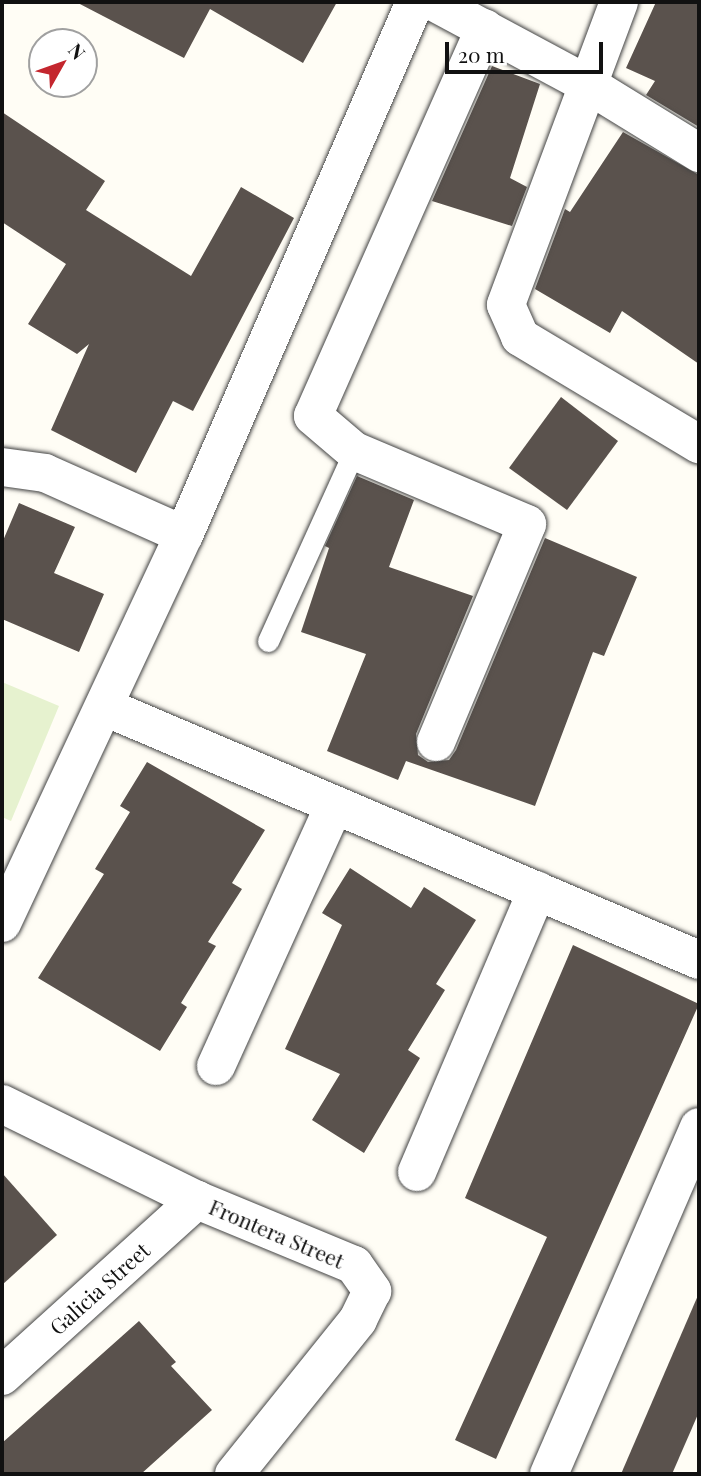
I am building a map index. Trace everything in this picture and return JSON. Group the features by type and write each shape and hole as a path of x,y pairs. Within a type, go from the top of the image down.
{"street":[{"path":"2,923 184,535 415,2"},
{"path":"434,2 587,84 699,153"},
{"path":"619,2 506,305 520,337 699,444"},
{"path":"436,742 527,524 354,452 313,416 485,28"},
{"path":"2,467 45,472 184,535"},
{"path":"105,707 699,960"},
{"path":"216,1066 334,806"},
{"path":"417,1172 537,891"},
{"name":"Frontera Street","path":"2,1104 197,1199 354,1265 372,1291 358,1321 234,1474"},
{"path":"550,1474 699,1127"},
{"name":"Galicia Street","path":"2,1376 197,1199"}],"lane":[{"path":"268,641 354,452"}],"green space":[{"path":"2,682 59,706 11,821 2,817"}],"building":[{"path":"76,2 337,2 303,63 210,9 184,58"},
{"path":"656,2 699,2 699,127 646,95 655,81 626,68"},
{"path":"492,66 540,84 510,178 527,187 512,226 432,201"},
{"path":"2,112 105,181 86,210 191,276 241,187 294,218 193,411 173,401 136,473 51,430 89,344 77,354 28,324 66,264 2,222"},
{"path":"623,132 699,175 699,364 622,311 610,333 535,289 565,209 570,212"},
{"path":"561,397 618,441 567,510 509,468"},
{"path":"357,476 414,500 389,567 473,596 416,734 418,755 428,762 449,760 456,750 545,538 637,577 604,656 593,652 535,806 406,761 398,780 327,751 366,654 301,632 329,548 325,546"},
{"path":"19,503 75,527 54,573 104,594 79,652 2,619 2,543"},
{"path":"147,762 265,830 232,883 242,889 208,942 216,946 181,1003 187,1007 160,1051 38,978 104,874 95,869 130,812 120,806"},
{"path":"350,868 411,908 424,887 476,920 436,984 445,990 408,1050 420,1058 364,1153 312,1120 340,1074 285,1049 342,925 322,913"},
{"path":"573,945 699,1004 496,1459 455,1440 547,1237 465,1198"},
{"path":"2,1173 57,1235 2,1285"},
{"path":"699,1293 699,1412 672,1474 621,1474"},
{"path":"139,1321 176,1362 171,1366 212,1410 141,1474 2,1474 2,1443"}]}
